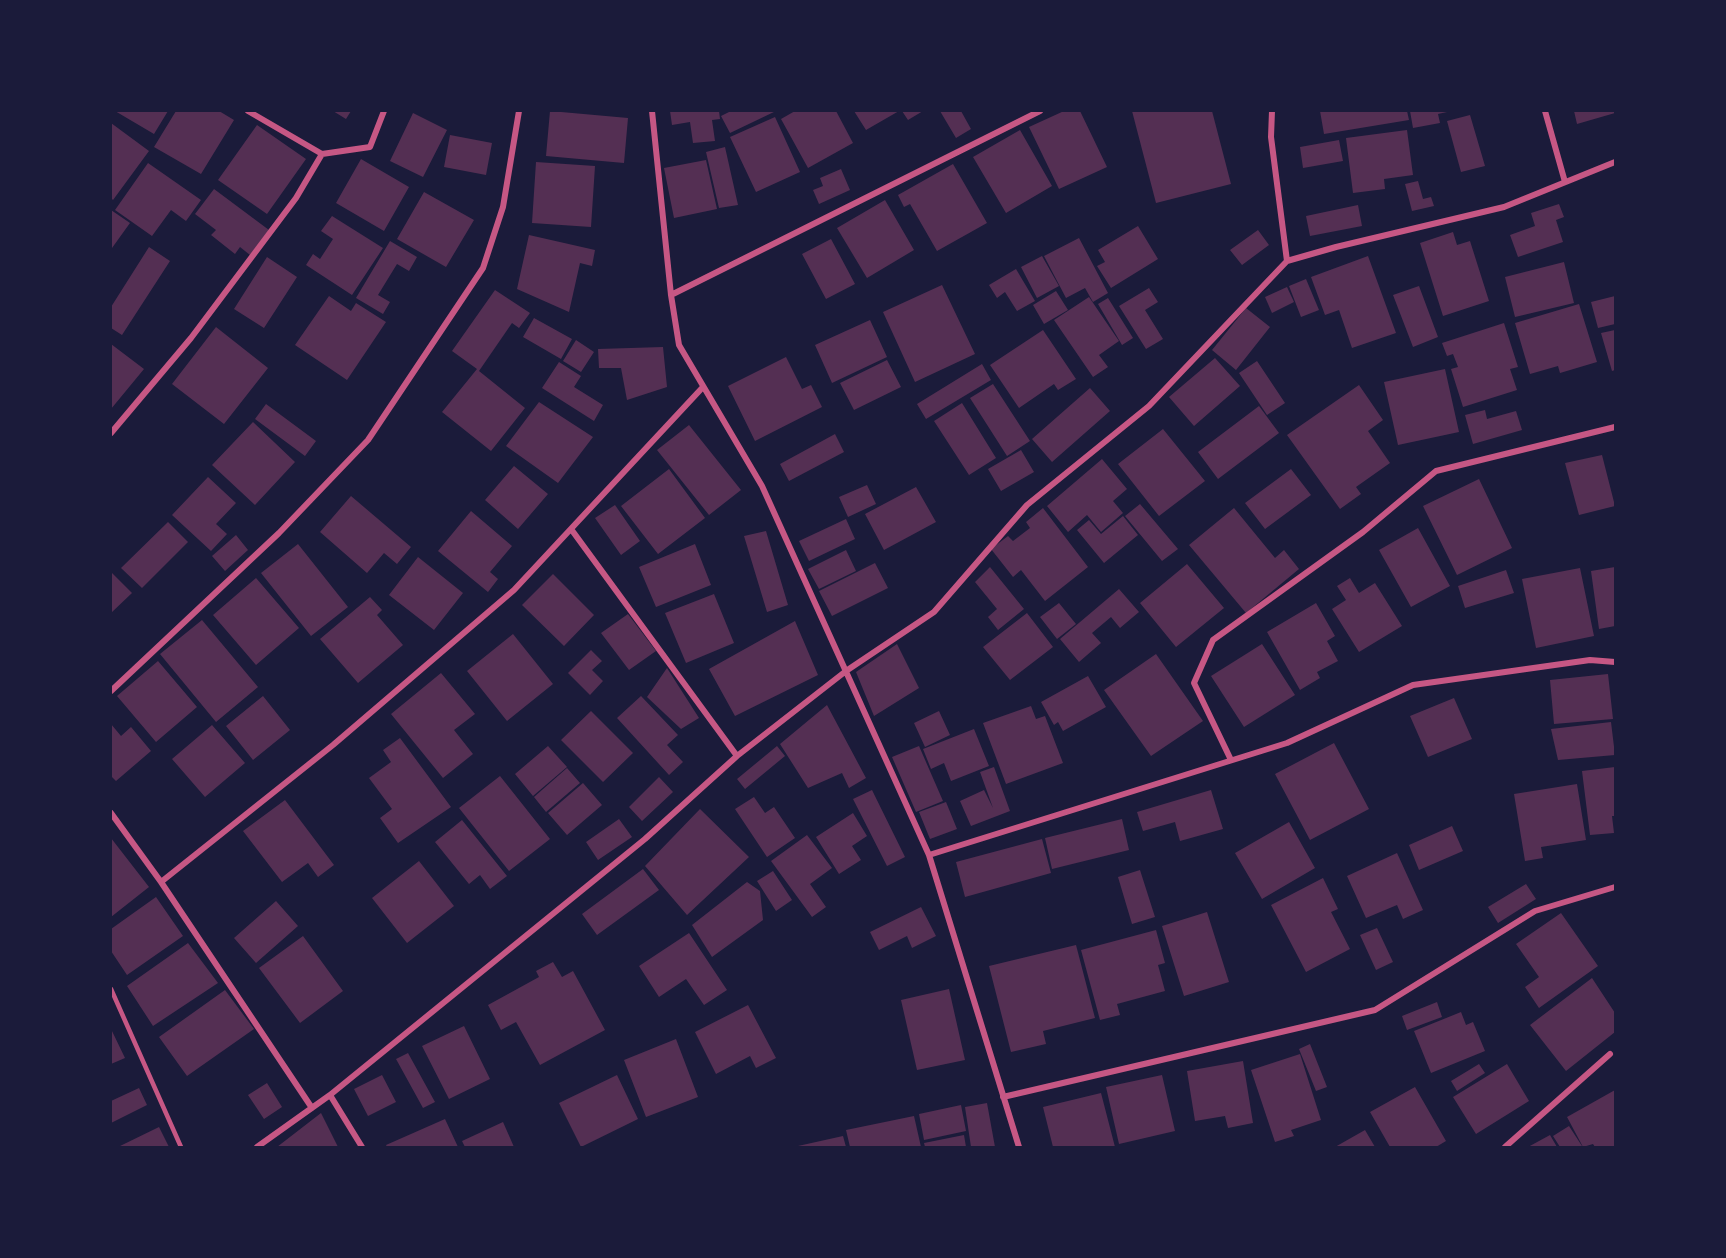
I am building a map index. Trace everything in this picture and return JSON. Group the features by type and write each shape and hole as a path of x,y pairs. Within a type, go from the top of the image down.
{"street":[{"path":"248,111 322,154 370,147 384,111"},
{"path":"111,691 279,533 368,440 483,268 502,207 519,111"},
{"path":"652,111 671,295 679,345 762,486 929,855 1018,1147"},
{"path":"671,295 1040,111"},
{"path":"1272,111 1271,136 1287,261"},
{"path":"1545,111 1565,182"},
{"path":"111,433 198,328 296,198 322,154"},
{"path":"256,1147 330,1095 645,839 737,756 846,671 934,612 1027,505 1149,406 1287,261 1504,207 1615,162"},
{"path":"161,882 333,745 514,590 703,387"},
{"path":"1231,760 1194,683 1213,640 1363,532 1436,471 1615,427"},
{"path":"571,529 737,756"},
{"path":"929,855 1287,743 1413,684 1590,660 1615,662"},
{"path":"111,813 161,882 312,1108"},
{"path":"1003,1097 1375,1010 1534,910 1615,887"},
{"path":"1505,1147 1610,1054"},
{"path":"330,1095 362,1147"}],"lane":[{"path":"111,989 181,1147"}],"building":[{"path":"115,111 168,111 154,134"},
{"path":"176,111 219,111 234,120 201,174 154,147"},
{"path":"333,111 351,111 346,119"},
{"path":"550,111 628,118 624,163 546,156"},
{"path":"670,111 719,111 720,119 712,120 715,141 693,143 690,122 672,125"},
{"path":"731,111 776,111 730,133 721,116"},
{"path":"795,111 836,111 853,143 808,168 781,119"},
{"path":"854,111 899,111 866,130"},
{"path":"902,111 923,111 908,120"},
{"path":"940,111 961,111 971,129 956,138"},
{"path":"1064,111 1080,111 1107,167 1059,189 1029,127"},
{"path":"1132,111 1212,111 1231,184 1156,203"},
{"path":"1320,111 1407,111 1409,120 1324,134"},
{"path":"1410,111 1447,112 1438,114 1440,123 1413,128"},
{"path":"1574,111 1615,111 1615,113 1577,124"},
{"path":"413,113 447,130 423,177 390,161"},
{"path":"1470,115 1485,166 1461,172 1447,121"},
{"path":"775,117 800,172 756,192 730,137"},
{"path":"111,123 149,151 113,200 111,198"},
{"path":"257,125 306,159 267,214 218,180"},
{"path":"1020,130 1052,186 1006,213 973,157"},
{"path":"1407,130 1413,175 1384,179 1385,189 1353,193 1346,138"},
{"path":"450,135 492,143 486,175 444,167"},
{"path":"1339,140 1343,161 1303,168 1300,147"},
{"path":"725,147 738,205 719,208 706,152"},
{"path":"361,159 409,187 384,231 336,203"},
{"path":"706,160 717,209 674,218 664,168"},
{"path":"536,162 595,166 591,227 532,223"},
{"path":"148,163 201,200 186,221 171,210 152,236 115,210"},
{"path":"953,164 987,223 937,251 910,204 904,207 898,195"},
{"path":"841,169 850,190 819,204 813,190 823,186 820,178"},
{"path":"1418,181 1423,199 1431,197 1434,206 1412,211 1405,184"},
{"path":"214,189 269,230 250,255 240,247 235,254 211,235 216,230 195,214"},
{"path":"424,192 474,220 446,267 397,239"},
{"path":"885,200 914,250 867,278 837,228"},
{"path":"1559,204 1564,217 1556,220 1563,242 1518,257 1510,235 1535,226 1531,213"},
{"path":"1358,205 1362,226 1310,236 1306,216"},
{"path":"111,210 130,223 112,248 111,247"},
{"path":"332,216 383,248 352,295 306,265 313,254 320,259 333,239 321,231"},
{"path":"1138,226 1158,259 1111,288 1097,266 1105,262 1098,250"},
{"path":"1258,230 1269,245 1242,265 1230,250"},
{"path":"1453,232 1457,245 1470,241 1489,301 1443,316 1420,243"},
{"path":"529,235 595,250 592,266 580,263 569,312 517,289"},
{"path":"1079,238 1108,293 1093,302 1085,288 1066,298 1044,256"},
{"path":"831,239 855,284 826,299 802,254"},
{"path":"390,241 417,257 409,271 397,264 378,295 390,302 383,314 356,298"},
{"path":"149,247 170,261 122,335 111,328 111,307"},
{"path":"1042,256 1059,286 1037,298 1021,267"},
{"path":"1368,256 1396,333 1352,348 1339,310 1325,315 1311,277"},
{"path":"267,257 297,277 264,328 234,309"},
{"path":"1564,262 1574,303 1515,317 1505,277"},
{"path":"1016,269 1035,301 1017,311 1005,292 997,298 989,285"},
{"path":"1306,279 1319,310 1301,317 1289,286"},
{"path":"942,285 975,354 915,382 883,312"},
{"path":"1419,286 1438,337 1413,347 1393,295"},
{"path":"1287,287 1294,302 1272,313 1265,297"},
{"path":"1149,288 1158,302 1145,310 1163,339 1146,349 1119,306"},
{"path":"495,290 530,313 519,328 512,323 479,371 525,408 491,451 442,412 477,369 452,351"},
{"path":"1056,291 1068,310 1044,324 1033,305"},
{"path":"329,296 351,311 356,303 386,322 347,380 295,345"},
{"path":"1615,296 1615,324 1598,328 1591,302"},
{"path":"1089,297 1119,341 1099,355 1108,367 1093,377 1054,320"},
{"path":"1108,298 1133,338 1122,345 1098,304"},
{"path":"1579,304 1597,362 1560,373 1558,366 1530,374 1515,323"},
{"path":"1246,308 1270,327 1236,370 1212,350"},
{"path":"534,318 572,339 561,359 523,337"},
{"path":"870,320 887,357 832,383 815,345"},
{"path":"1504,323 1518,367 1510,369 1517,390 1463,407 1451,369 1458,367 1453,354 1447,356 1442,343"},
{"path":"216,327 268,368 224,424 172,384"},
{"path":"1043,330 1076,379 1058,390 1054,384 1019,408 990,365"},
{"path":"1615,330 1615,370 1612,371 1601,333"},
{"path":"576,340 594,352 581,372 563,361"},
{"path":"111,344 144,369 111,409"},
{"path":"663,347 667,387 627,400 621,368 599,368 598,349"},
{"path":"786,357 802,389 811,385 822,407 755,441 728,386"},
{"path":"1215,358 1240,386 1194,426 1169,397"},
{"path":"887,360 901,387 854,410 840,383"},
{"path":"1257,361 1285,403 1267,415 1239,373"},
{"path":"559,362 581,376 574,387 603,405 594,421 542,388"},
{"path":"982,364 991,380 926,419 917,404"},
{"path":"1445,369 1459,432 1398,445 1384,382"},
{"path":"993,384 1030,441 1007,456 970,398"},
{"path":"1359,385 1383,420 1368,431 1390,463 1356,487 1361,494 1340,509 1287,435"},
{"path":"1090,388 1110,411 1052,462 1032,439"},
{"path":"539,402 593,437 558,483 506,446"},
{"path":"962,403 996,458 969,475 934,421"},
{"path":"266,404 316,441 305,456 255,419"},
{"path":"1259,406 1279,433 1218,479 1198,452"},
{"path":"1485,410 1487,419 1516,411 1522,430 1473,444 1465,415"},
{"path":"253,422 295,462 255,505 212,465"},
{"path":"689,425 741,490 709,515 657,450"},
{"path":"1163,429 1205,481 1159,516 1118,464"},
{"path":"835,434 844,452 789,481 780,464"},
{"path":"1021,450 1034,472 1001,491 988,469"},
{"path":"1602,455 1615,506 1579,515 1565,463"},
{"path":"1102,459 1127,489 1113,501 1123,513 1101,532 1087,515 1068,532 1047,506"},
{"path":"514,466 548,494 518,529 485,500"},
{"path":"669,469 705,518 658,554 621,506"},
{"path":"1291,469 1311,495 1265,529 1245,503"},
{"path":"208,477 236,503 216,524 227,534 211,551 172,515"},
{"path":"1479,479 1512,548 1457,575 1423,506"},
{"path":"867,485 876,504 848,517 839,497"},
{"path":"916,487 936,522 884,550 865,514"},
{"path":"351,496 411,547 397,564 384,553 367,573 320,532"},
{"path":"1140,504 1178,549 1162,561 1125,516"},
{"path":"615,505 640,541 621,555 595,518"},
{"path":"1043,508 1088,567 1045,601 1021,570 1013,577 991,549 1008,536 1013,541 1030,528 1026,522"},
{"path":"1234,508 1275,558 1284,550 1299,569 1246,613 1189,545"},
{"path":"471,511 512,546 490,572 498,579 488,592 438,551"},
{"path":"1123,516 1138,535 1104,563 1077,530 1089,520 1101,534"},
{"path":"846,519 855,539 809,561 799,541"},
{"path":"168,522 188,542 142,588 121,568"},
{"path":"1418,528 1450,586 1411,607 1379,550"},
{"path":"766,531 788,605 767,612 744,536"},
{"path":"236,535 248,550 225,571 212,556"},
{"path":"298,544 348,607 311,636 261,573"},
{"path":"695,544 711,585 656,607 639,567"},
{"path":"846,550 856,571 819,589 808,569"},
{"path":"418,557 463,593 434,630 389,595"},
{"path":"875,563 888,588 832,616 819,591"},
{"path":"1187,564 1224,608 1176,647 1140,603"},
{"path":"990,567 1024,609 998,630 988,617 997,609 975,582"},
{"path":"1615,567 1615,626 1599,629 1591,571"},
{"path":"1580,568 1594,636 1536,648 1522,579"},
{"path":"1506,570 1514,593 1465,608 1458,586"},
{"path":"111,572 132,593 111,613"},
{"path":"553,574 594,615 564,646 522,605"},
{"path":"256,578 299,628 256,665 213,615"},
{"path":"1350,578 1359,593 1375,583 1402,626 1359,652 1332,609 1346,600 1337,586"},
{"path":"1119,589 1139,612 1120,628 1111,617 1092,633 1101,643 1079,662 1060,639"},
{"path":"714,594 734,643 686,663 665,613"},
{"path":"370,597 382,610 377,615 403,645 358,683 320,639"},
{"path":"1059,603 1076,624 1057,639 1040,617"},
{"path":"1316,603 1335,636 1327,641 1338,661 1317,672 1320,678 1300,690 1267,632"},
{"path":"1027,613 1053,647 1010,680 983,647"},
{"path":"628,614 656,651 629,670 601,633"},
{"path":"202,620 258,687 216,722 160,654"},
{"path":"795,621 818,675 735,716 709,669"},
{"path":"513,634 553,684 507,721 467,671"},
{"path":"897,644 919,688 874,716 856,672"},
{"path":"1262,644 1295,695 1244,727 1211,676"},
{"path":"591,650 602,661 592,670 603,681 590,695 568,673"},
{"path":"1156,654 1203,721 1151,756 1104,690"},
{"path":"158,661 197,707 156,742 117,696"},
{"path":"667,668 699,718 681,729 647,697"},
{"path":"441,673 475,714 454,730 473,754 443,778 391,714"},
{"path":"1608,674 1613,719 1554,724 1550,680"},
{"path":"1088,676 1106,707 1063,731 1058,722 1054,725 1041,702"},
{"path":"263,696 290,730 253,760 226,726"},
{"path":"641,696 678,735 667,745 683,762 669,775 617,718"},
{"path":"1454,698 1472,739 1428,757 1410,716"},
{"path":"827,705 866,778 849,788 842,773 808,788 780,744"},
{"path":"1031,706 1036,719 1045,716 1063,763 1006,784 983,723"},
{"path":"591,711 633,753 603,782 561,740"},
{"path":"939,711 950,735 925,747 914,723"},
{"path":"1611,722 1615,755 1558,760 1551,729"},
{"path":"111,724 121,736 131,727 151,751 116,781 111,776"},
{"path":"212,725 245,763 205,797 172,759"},
{"path":"974,729 989,766 951,781 944,763 931,769 923,749"},
{"path":"400,738 451,807 398,843 380,818 392,809 369,778 391,762 383,750"},
{"path":"1334,743 1369,809 1310,840 1275,774"},
{"path":"548,746 567,767 533,796 515,774"},
{"path":"777,746 785,756 745,789 737,779"},
{"path":"919,746 943,801 916,812 892,757"},
{"path":"994,767 1010,811 971,826 960,801 984,790 993,808 980,772"},
{"path":"1615,767 1615,816 1612,816 1614,833 1590,835 1582,771"},
{"path":"567,768 580,783 546,812 534,797"},
{"path":"500,776 550,839 509,871 459,808"},
{"path":"659,777 673,792 642,821 629,807"},
{"path":"583,783 602,805 567,835 548,813"},
{"path":"1577,784 1586,840 1541,847 1543,858 1525,861 1514,794"},
{"path":"872,790 905,857 887,866 853,799"},
{"path":"1211,790 1223,829 1180,841 1175,822 1143,831 1137,812"},
{"path":"754,797 765,813 774,807 795,838 767,857 735,809"},
{"path":"285,800 334,865 318,877 308,863 282,882 243,831"},
{"path":"946,802 957,829 930,839 919,812"},
{"path":"700,809 749,857 687,915 645,866"},
{"path":"853,813 867,836 852,846 861,860 839,874 816,837"},
{"path":"619,819 632,837 598,860 586,842"},
{"path":"1122,819 1129,850 1052,869 1045,838"},
{"path":"462,820 507,876 490,889 480,875 469,884 435,842"},
{"path":"1289,822 1315,868 1262,899 1235,853"},
{"path":"1452,826 1463,851 1419,870 1409,845"},
{"path":"807,835 832,868 810,884 826,907 812,917 771,861"},
{"path":"111,838 149,887 111,917"},
{"path":"1042,839 1051,873 965,897 956,862"},
{"path":"1397,853 1423,910 1403,919 1397,905 1366,918 1347,876"},
{"path":"419,861 454,906 407,943 372,898"},
{"path":"643,869 659,890 597,935 582,914"},
{"path":"1140,870 1155,917 1132,924 1118,877"},
{"path":"773,871 792,900 776,911 757,881"},
{"path":"1323,878 1338,909 1331,912 1350,949 1306,972 1271,905"},
{"path":"747,882 760,891 763,920 712,957 692,925"},
{"path":"1526,884 1536,899 1498,923 1488,907"},
{"path":"156,897 183,936 127,975 111,951 111,929"},
{"path":"276,901 298,926 256,963 234,938"},
{"path":"921,907 936,936 912,948 907,936 879,950 870,932"},
{"path":"1207,912 1229,982 1184,996 1162,926"},
{"path":"1561,913 1598,966 1539,1008 1525,987 1539,977 1516,944"},
{"path":"1377,928 1393,962 1376,970 1360,935"},
{"path":"1156,930 1165,963 1158,965 1165,991 1117,1004 1120,1015 1100,1020 1081,950"},
{"path":"689,933 727,990 704,1005 686,979 659,997 639,966"},
{"path":"303,936 343,991 300,1023 259,968"},
{"path":"188,943 218,983 153,1026 127,986"},
{"path":"1076,945 1095,1018 1043,1031 1046,1044 1011,1052 989,966"},
{"path":"553,962 562,977 573,971 605,1030 540,1065 516,1022 501,1030 488,1005 539,977 536,971"},
{"path":"1592,978 1615,1013 1615,1032 1566,1071 1530,1025"},
{"path":"949,989 965,1060 917,1070 901,1000"},
{"path":"225,990 254,1029 187,1076 159,1037"},
{"path":"1437,1002 1442,1017 1407,1030 1402,1016"},
{"path":"748,1005 776,1058 756,1068 750,1056 716,1074 695,1032"},
{"path":"1461,1012 1466,1025 1473,1022 1485,1051 1431,1073 1414,1031"},
{"path":"464,1026 490,1079 449,1099 422,1046"},
{"path":"111,1029 125,1058 111,1064"},
{"path":"676,1039 698,1097 646,1117 624,1060"},
{"path":"1310,1044 1327,1087 1316,1091 1299,1049"},
{"path":"408,1053 435,1102 423,1108 396,1059"},
{"path":"1300,1054 1321,1120 1291,1130 1294,1136 1275,1142 1251,1070"},
{"path":"1243,1061 1253,1123 1228,1128 1225,1116 1195,1121 1187,1071"},
{"path":"1479,1064 1485,1073 1457,1091 1451,1081"},
{"path":"1507,1064 1529,1101 1476,1134 1453,1097"},
{"path":"382,1075 396,1102 368,1116 354,1089"},
{"path":"617,1075 638,1119 581,1147 559,1103"},
{"path":"1162,1075 1175,1131 1119,1144 1106,1087"},
{"path":"267,1083 282,1107 264,1119 248,1095"},
{"path":"1415,1087 1446,1141 1436,1147 1390,1147 1370,1112"},
{"path":"139,1088 147,1105 111,1123 111,1101"},
{"path":"1615,1090 1615,1147 1595,1147 1593,1144 1583,1147 1567,1117"},
{"path":"1101,1093 1115,1147 1053,1147 1043,1107"},
{"path":"987,1103 995,1147 971,1147 965,1107"},
{"path":"961,1105 966,1131 924,1140 919,1114"},
{"path":"321,1113 338,1147 277,1147"},
{"path":"914,1116 921,1147 850,1147 846,1130"},
{"path":"445,1119 458,1147 387,1147 386,1145"},
{"path":"503,1122 514,1147 465,1147 462,1141"},
{"path":"1569,1126 1581,1147 1560,1147 1553,1136"},
{"path":"159,1127 169,1147 118,1147"},
{"path":"1365,1130 1375,1147 1335,1147"},
{"path":"964,1135 966,1147 925,1147 924,1143"},
{"path":"1550,1135 1557,1147 1528,1147"},
{"path":"843,1136 846,1147 798,1147 798,1146"}]}
